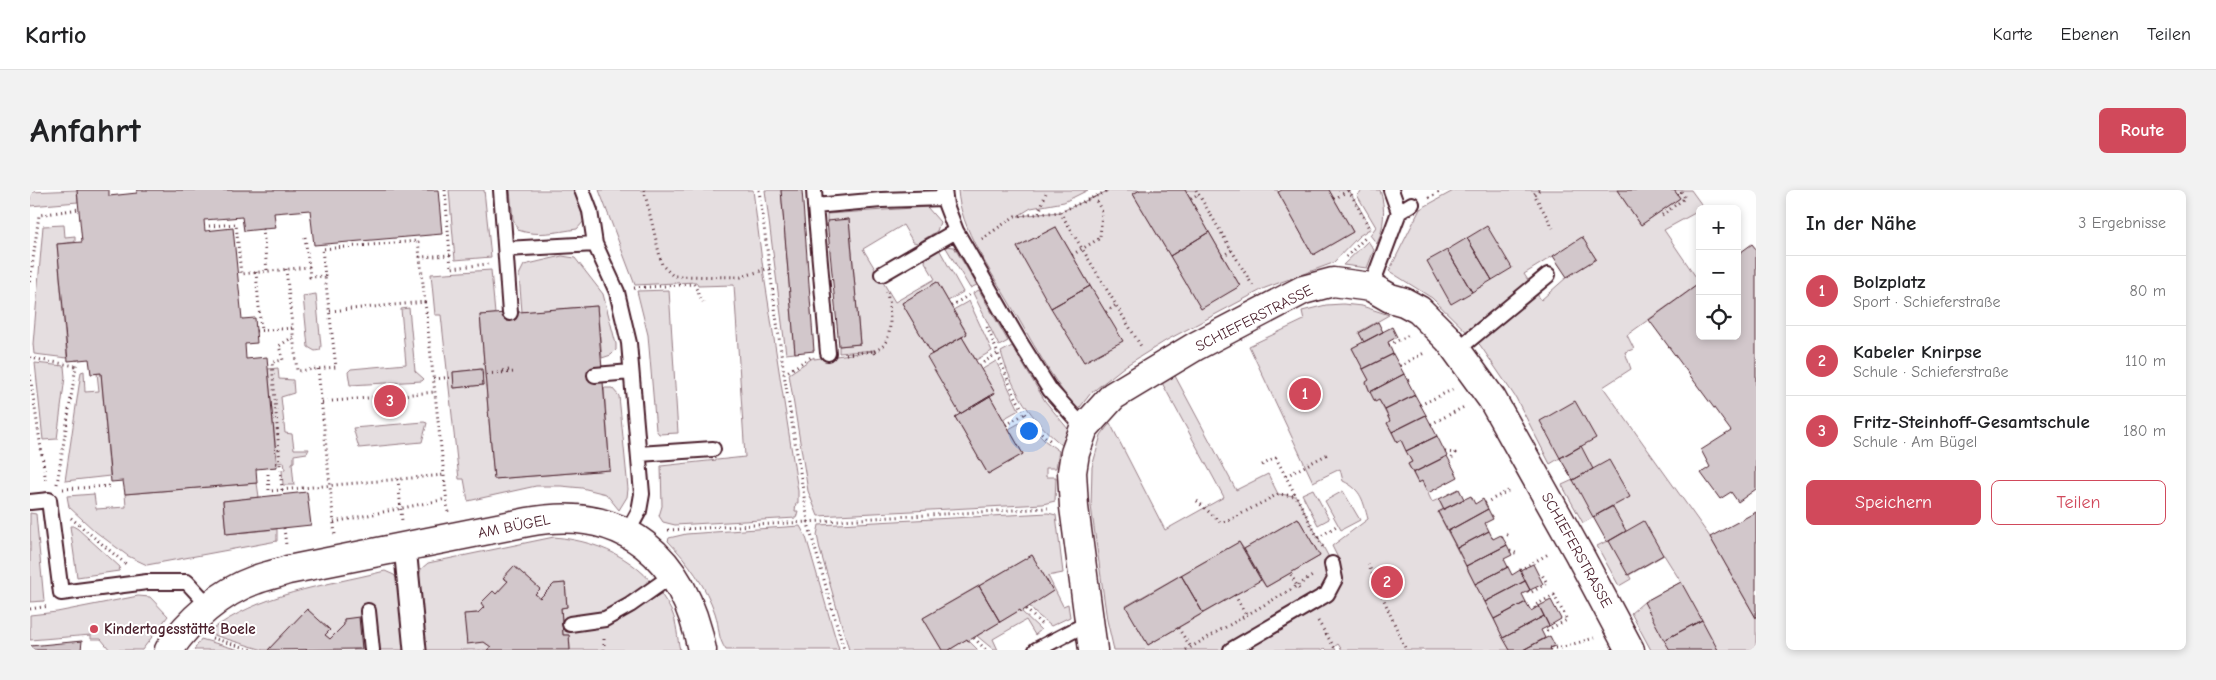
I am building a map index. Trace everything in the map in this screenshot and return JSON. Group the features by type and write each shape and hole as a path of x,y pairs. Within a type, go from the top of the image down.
{"street":[{"name":"SCHIEFERSTRASSE","path":"1079,440 1113,396 1155,370 1266,308 1303,290 1333,282 1371,287 1390,298 1404,302 1419,310 1457,350 1483,386 1572,540 1630,650"},
{"path":"1079,440 1072,472 1074,507 1092,650"},
{"name":"AM BÜGEL","path":"169,650 200,616 253,580 288,570 548,518 570,518 595,521 637,540 674,574 687,598 698,628 702,650"},
{"path":"405,547 416,650"}],"lane":[{"path":"501,190 510,313"},
{"path":"582,190 590,211 594,244 620,301 628,343 639,454 641,503 637,540"},
{"path":"814,190 828,353"},
{"path":"1391,190 1399,212"},
{"path":"815,206 881,195 944,194 956,231 1079,440"},
{"path":"1371,287 1399,212 1412,204"},
{"path":"882,274 956,231"},
{"path":"506,249 594,244"},
{"path":"1457,350 1548,275"},
{"path":"595,375 631,372"},
{"path":"639,454 713,450"},
{"path":"30,502 49,500 61,594 147,582 187,582 200,616"},
{"path":"1231,650 1327,594 1335,579 1332,564"},
{"path":"570,624 605,619 630,605 674,574"},
{"path":"368,611 372,650"},
{"path":"1036,650 1088,623"}],"path":[{"path":"445,190 451,268 481,265"},
{"path":"644,190 662,265 673,276 742,276 770,268"},
{"path":"759,190 784,374 808,521 844,650"},
{"path":"1038,214 1047,190"},
{"path":"966,249 1015,216 1060,212 1110,190"},
{"path":"1334,199 1349,190 1371,228 1367,236 1384,252"},
{"path":"1539,190 1534,194 1553,228"},
{"path":"1662,215 1686,198 1680,190"},
{"path":"1190,200 1197,192 1266,308"},
{"path":"1072,254 1100,238 1102,211 1094,197"},
{"path":"30,282 39,215 79,209"},
{"path":"1060,212 1155,370"},
{"path":"209,226 236,224 241,274 309,267"},
{"path":"263,229 267,271"},
{"path":"305,237 310,277 325,276"},
{"path":"286,269 297,371 336,367 322,249 418,241 451,538"},
{"path":"1222,256 1232,250"},
{"path":"420,257 450,255"},
{"path":"256,272 261,331"},
{"path":"847,354 875,352 886,344 890,324 886,283 882,274"},
{"path":"682,285 687,277"},
{"path":"644,287 694,284 703,302"},
{"path":"951,306 969,294 973,301"},
{"path":"330,311 425,302"},
{"path":"1106,312 1116,305"},
{"path":"984,322 1012,391 1026,414 1046,437 1061,448 1079,440"},
{"path":"256,331 292,328"},
{"path":"282,490 272,362 282,360 278,346 293,337"},
{"path":"784,374 813,356 828,353"},
{"path":"979,365 998,354"},
{"path":"30,358 76,366"},
{"path":"77,360 57,489 110,486"},
{"path":"318,369 338,561"},
{"path":"509,370 483,374 515,372"},
{"path":"30,375 49,500 147,582"},
{"path":"434,378 454,377"},
{"path":"1420,405 1483,386"},
{"path":"1431,424 1483,386"},
{"path":"322,402 435,392"},
{"path":"1006,425 1026,414"},
{"path":"1445,452 1454,453 1450,461"},
{"path":"1286,476 1328,454"},
{"path":"1197,501 1220,522 1228,521 1278,494 1296,496 1276,458 1262,465"},
{"path":"268,474 269,491 444,475"},
{"path":"398,479 405,547"},
{"path":"1485,503 1508,491"},
{"path":"334,522 446,499"},
{"path":"637,540 669,530 1074,507"},
{"path":"1318,538 1338,525"},
{"path":"1502,537 1509,534"},
{"path":"1520,570 1572,540"},
{"path":"1510,551 1518,554"},
{"path":"1368,564 1406,650"},
{"path":"1528,591 1530,593 1547,583 1541,572"},
{"path":"1186,650 1297,586 1290,574"},
{"path":"1234,595 1246,615"},
{"path":"1535,608 1534,606 1554,595 1567,620 1547,630 1546,628"},
{"path":"200,616 204,636 253,650"},
{"path":"1178,628 1191,647"},
{"path":"1550,648 1560,648 1600,637"},
{"path":"974,638 986,650"}],"shaded area":[{"path":"77,190 78,202 30,206 30,192"},
{"path":"449,190 484,190 491,257 455,260"},
{"path":"510,190 574,190 584,221 577,229 539,234 518,230 513,219"},
{"path":"599,190 753,190 763,269 798,491 798,503 796,503 795,511 798,511 796,518 675,525 663,522 659,516 662,506 661,466 745,457 734,285 698,286 696,282 635,285"},
{"path":"765,190 781,190 795,353 786,354"},
{"path":"958,190 1088,190 1064,202 1031,208 1018,216 1060,212 1110,190 1140,190 1133,194 1201,308 1240,286 1185,190 1277,190 1313,255 1353,232 1329,190 1349,190 1371,228 1359,236 1333,263 1265,288 1167,340 1125,366 1091,393 1077,411 1050,372 986,264 970,235 960,205","holes":["1056,227 1122,341 1084,362 1017,247"]},
{"path":"1363,190 1380,190 1382,197 1383,218 1377,244 1370,235 1376,227 1357,195"},
{"path":"1455,190 1617,190 1641,225 1680,198 1674,190 1691,190 1702,205 1696,205 1696,212 1664,230 1696,277 1696,286 1627,335 1634,349 1625,352 1631,369 1603,387 1710,537 1756,618 1756,650 1651,650 1631,613 1644,602 1681,582 1664,555 1629,575 1631,579 1619,586 1597,546 1607,541 1594,517 1583,523 1562,485 1573,480 1560,458 1550,464 1516,398 1480,345 1432,298 1389,271 1420,209","holes":["1582,238 1596,259 1567,277 1541,300 1524,274"]},
{"path":"927,207 940,222 937,231 918,243 913,242 903,225 863,249 895,302 935,279 925,262 926,257 939,249 963,292 948,301 937,282 902,303 932,354 960,414 955,417 988,474 1023,454 1009,429 1025,420 1044,440 1059,451 1056,468 1046,468 1046,477 1056,477 1055,501 1043,504 818,516 808,491 789,374 814,357 814,359 873,351 873,354 876,353 875,350 839,353 839,346 860,344 849,219 827,221 827,214"},
{"path":"64,225 65,237 75,236 75,242 57,244 67,358 34,354 33,344 43,226"},
{"path":"1368,241 1374,250 1367,268 1343,265"},
{"path":"945,246 954,247 977,285 970,288"},
{"path":"562,256 575,258 603,294 616,344 616,350 611,355 602,358 597,306 522,312 519,275 524,265"},
{"path":"491,270 495,314 480,315 494,479 610,470 604,388 612,388 619,396 628,489 627,497 619,510 606,494 582,488 561,486 536,486 468,501 464,479 459,479 441,315 435,315 431,274","holes":["481,369 483,385 454,388 453,372"]},
{"path":"669,290 678,433 659,434 656,430 648,335 637,291"},
{"path":"979,290 1008,341 999,346 973,293"},
{"path":"316,294 321,346 320,350 315,351 308,347 303,296"},
{"path":"969,301 992,351 976,360 962,337 967,333 953,310"},
{"path":"1326,305 1362,306 1389,315 1359,332 1364,342 1352,348 1369,380 1366,383 1370,392 1379,400 1390,421 1387,423 1397,442 1401,440 1412,462 1408,464 1418,483 1422,481 1432,502 1439,499 1444,509 1438,513 1510,650 1342,650 1338,644 1334,647 1336,650 1327,650 1325,648 1321,650 1114,650 1107,620 1091,506 1092,467 1101,435 1110,423 1165,530 1224,497 1161,381 1174,374 1236,490 1268,474 1278,494 1296,496 1332,563 1339,560 1332,546 1368,519 1361,497 1354,488 1343,481 1340,469 1313,482 1249,346 1304,320 1302,311","holes":["1298,518 1320,556 1266,587 1261,580 1148,645 1126,606 1239,542 1244,549"]},
{"path":"409,308 415,371 424,379 422,381 350,385 348,372 351,369 406,364 401,309"},
{"path":"1012,346 1045,401 1068,429 1062,445 1032,415 1017,392 1001,352"},
{"path":"996,361 1019,410 1003,419 990,396 995,393 981,370"},
{"path":"35,363 64,366 65,377 57,439 43,440"},
{"path":"278,368 279,379 293,380 294,393 281,397 285,433 292,434 294,449 309,449 307,453 294,455 294,462 292,463 294,485 283,485 282,470 285,469 284,462 277,463 268,369"},
{"path":"84,371 85,392 99,391 97,373 101,373 110,476 65,481 81,372"},
{"path":"427,423 422,442 359,448 353,428"},
{"path":"257,483 259,497 223,501 226,534 277,529 277,541 147,565 128,556 96,532 69,507 67,496 94,494 96,509 126,507 125,494"},
{"path":"1313,489 1329,519 1318,525 1302,494"},
{"path":"1343,491 1360,520 1341,530 1325,501"},
{"path":"30,513 36,514 44,601 30,602"},
{"path":"1048,513 1056,515 1063,573 1048,576 1063,606 1068,604 1070,617 1051,626 1034,612 1029,605 1053,591 1032,555 923,618 942,650 849,650 820,550 817,535 819,525"},
{"path":"70,526 78,529 120,567 119,571 77,577"},
{"path":"800,526 806,537 839,650 726,650 721,641 715,613 707,593 683,557 668,541 669,538 686,534"},
{"path":"554,537 591,544 608,550 637,568 662,595 672,612 680,650 570,650 569,635 563,635 561,608 567,607 565,583 554,584 540,598 535,594 540,589 514,566 503,578 508,581 496,594 493,591 482,603 484,607 478,613 465,614 467,643 484,642 491,647 487,650 426,650 419,577 421,569 428,563"},
{"path":"385,571 394,575 397,579 404,650 353,650 362,648 359,618 344,619 344,625 330,639 325,635 330,630 307,609 268,650 207,633 249,608 270,600 315,587"},
{"name":"Kindertagesstätte Boele","path":"138,596 150,597 168,616 142,650 110,650 101,639 91,639 91,635 30,640 30,615 57,612"},
{"path":"1020,610 1041,630 1035,635 1026,620 993,639 998,650 994,650 977,636"},
{"path":"201,639 239,650 194,650"},
{"path":"967,639 978,650 949,650"}],"building":[{"path":"77,190 109,190 109,196 137,193 137,190 438,190 442,234 314,245 310,210 274,213 276,228 244,231 242,217 204,220 205,231 233,228 242,319 255,318 257,343 245,344 246,359 267,357 277,467 256,469 257,483 125,494 123,481 111,482 101,373 91,374 89,359 68,361 57,244 82,242"},
{"path":"781,190 802,190 814,351 795,353"},
{"path":"1140,190 1185,190 1209,232 1170,256 1133,194"},
{"path":"1282,190 1329,190 1353,232 1313,255 1278,192"},
{"path":"1617,190 1674,190 1680,198 1641,225"},
{"path":"849,219 860,344 839,346 827,221"},
{"path":"1487,226 1512,268 1492,280 1467,238"},
{"path":"1056,227 1090,286 1051,308 1017,247"},
{"path":"1209,232 1240,286 1201,309 1170,256"},
{"path":"1582,237 1596,259 1567,277 1553,256"},
{"path":"1467,238 1492,280 1472,292 1447,250"},
{"path":"1752,244 1756,249 1756,489 1738,502 1731,492 1720,499 1701,473 1710,467 1701,450 1731,431 1649,320 1696,286 1696,340 1741,340 1741,252"},
{"path":"1447,250 1472,292 1451,304 1427,261"},
{"path":"937,282 967,334 932,354 902,303"},
{"path":"1090,286 1123,341 1084,362 1051,308"},
{"path":"597,306 610,470 494,479 480,315"},
{"path":"1378,322 1383,332 1364,342 1359,333"},
{"path":"1392,327 1397,337 1388,342 1393,354 1363,369 1352,348"},
{"path":"962,337 995,393 960,414 927,357"},
{"path":"1393,354 1404,374 1370,392 1366,382 1369,380 1363,369"},
{"path":"482,369 483,385 454,388 453,372"},
{"path":"1404,374 1415,395 1385,410 1379,400 1375,402 1370,392"},
{"path":"1415,395 1426,415 1392,432 1387,423 1390,421 1385,410"},
{"path":"990,396 1023,454 988,474 955,417"},
{"path":"1575,401 1596,438 1560,458 1540,421"},
{"path":"1426,415 1437,436 1406,451 1401,440 1397,442 1392,432"},
{"path":"1437,436 1447,456 1413,473 1408,464 1412,462 1406,451"},
{"path":"1581,446 1593,469 1573,480 1560,458"},
{"path":"1447,456 1458,477 1428,493 1422,481 1418,483 1413,473"},
{"path":"1609,460 1630,497 1593,517 1573,480"},
{"path":"1459,489 1464,499 1444,509 1439,499"},
{"path":"307,492 311,525 226,534 223,501"},
{"path":"1471,496 1475,504 1483,499 1488,509 1448,531 1438,512"},
{"path":"1612,506 1626,531 1607,542 1593,517"},
{"path":"1488,509 1493,519 1485,523 1489,531 1457,548 1448,531"},
{"path":"1756,512 1756,618 1710,537"},
{"path":"1298,518 1320,556 1266,587 1244,549"},
{"path":"1644,521 1663,555 1628,575 1609,541"},
{"path":"1489,531 1493,539 1501,535 1507,545 1466,566 1457,548"},
{"path":"1239,542 1261,580 1203,613 1181,575"},
{"path":"1507,545 1512,555 1504,559 1508,567 1475,584 1466,566"},
{"path":"1032,555 1053,591 1021,612 1020,610 1000,622 979,586"},
{"path":"1533,564 1543,584 1530,590 1520,570"},
{"path":"514,566 540,589 535,594 540,598 554,584 565,583 567,607 561,608 563,635 569,635 570,650 487,650 491,647 484,642 467,644 464,614 478,613 484,607 481,603 493,591 496,594 508,581 503,578"},
{"path":"1508,567 1512,575 1520,570 1525,581 1485,602 1475,584"},
{"path":"1181,575 1203,613 1148,645 1126,607"},
{"path":"1525,581 1530,590 1522,594 1526,602 1494,619 1485,602"},
{"path":"1681,582 1702,620 1664,640 1644,602"},
{"path":"979,586 1000,622 968,641 967,639 949,650 942,650 923,618"},
{"path":"1551,600 1561,619 1549,626 1539,606"},
{"path":"1526,602 1531,611 1539,606 1544,616 1503,638 1494,619"},
{"path":"307,609 330,630 325,635 330,639 344,625 344,619 359,617 362,649 268,650"},
{"path":"1544,616 1549,626 1541,630 1545,638 1523,650 1510,650 1503,638"},
{"path":"1702,620 1718,650 1670,650 1664,640"},
{"path":"1550,636 1555,646 1550,648 1551,650 1523,650"},
{"path":"82,641 81,650 30,650 30,646"}],"place":[{"name":"Bolzplatz","path":"1305,394"},
{"name":"Fritz-Steinhoff-Gesamtschule","path":"390,401"},
{"name":"Kabeler Knirpse","path":"1387,582"},
{"name":"Kindertagesstätte Boele","path":"94,629"}]}
